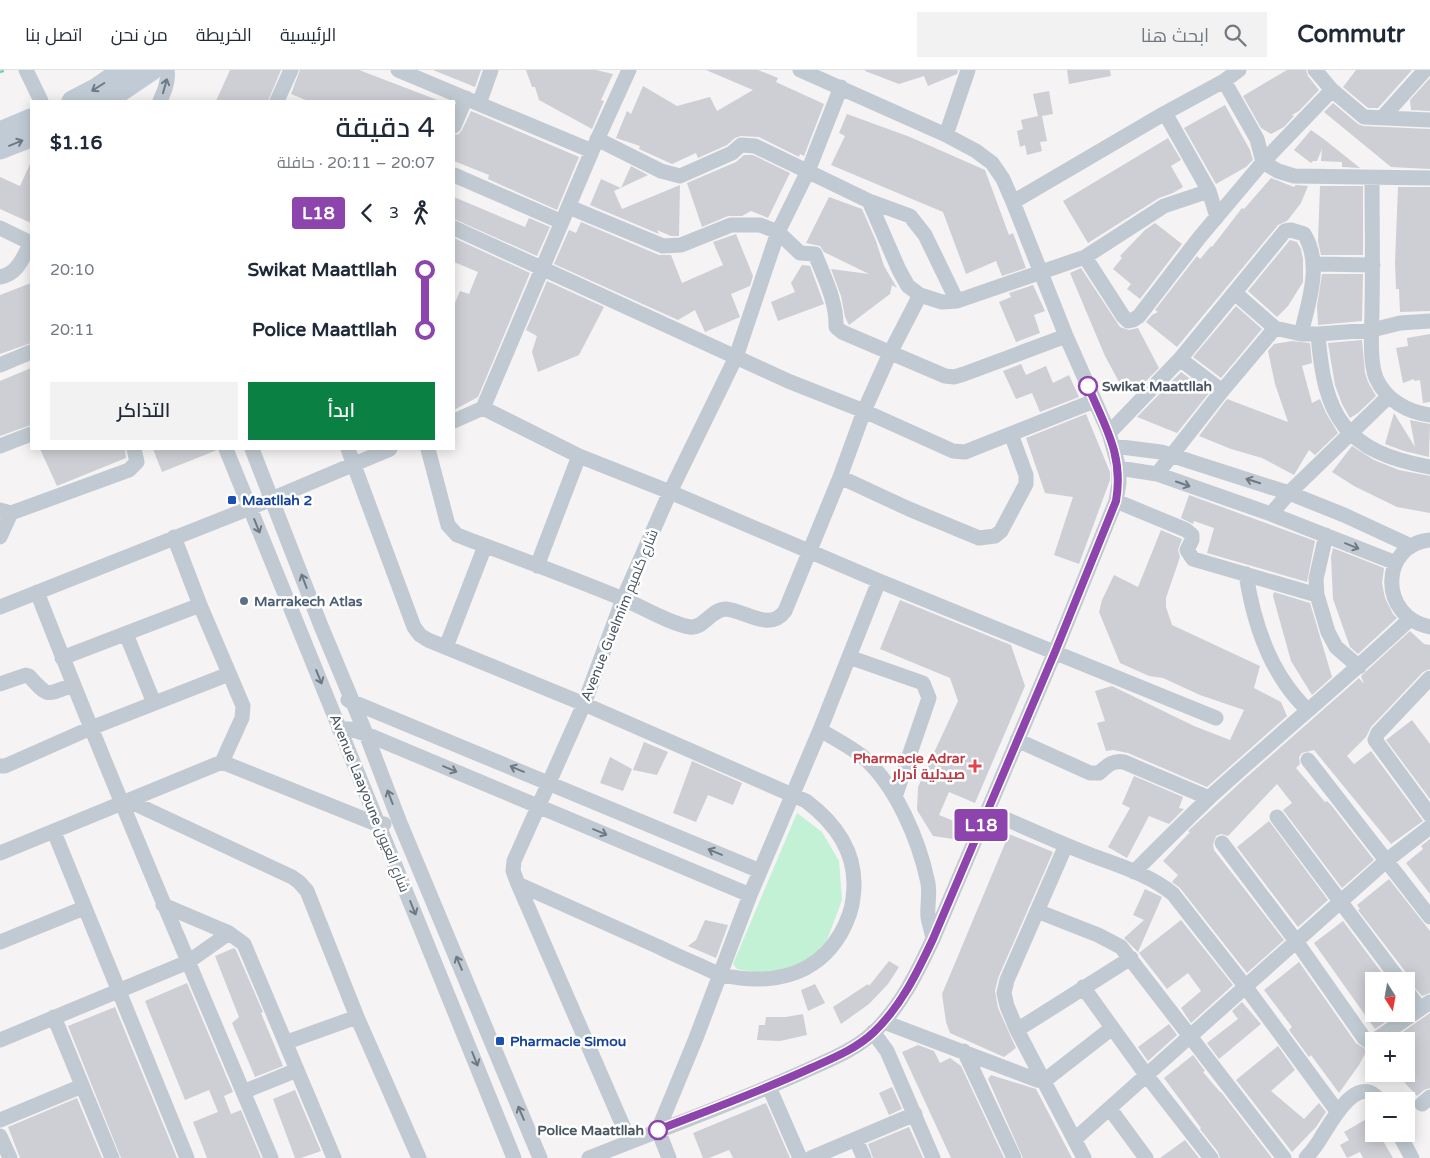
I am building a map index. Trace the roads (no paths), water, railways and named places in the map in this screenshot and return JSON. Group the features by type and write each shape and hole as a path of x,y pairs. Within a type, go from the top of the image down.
{"street":[{"path":"26,70 41,100"},
{"path":"74,100 97,88 123,70"},
{"path":"107,100 152,70"},
{"path":"160,100 165,90 168,70"},
{"path":"277,100 291,70"},
{"path":"398,70 472,101 661,171 680,176 732,153 741,145 755,146 869,201 910,216 925,235 957,301"},
{"path":"455,125 491,70"},
{"path":"455,421 483,408 629,70"},
{"path":"589,1158 769,1086 849,1050 879,1027 904,996 933,939 988,811 1116,501 1119,468 1111,439 1066,336 1014,202 992,164 976,150 946,135 800,70"},
{"path":"946,135 968,70"},
{"path":"1315,70 1332,90 1364,117 1430,120"},
{"path":"1382,118 1425,70"},
{"path":"1014,202 1233,73 1264,162 1278,171 1294,176 1430,178"},
{"name":"Avenue Guelmim شارع كلميم","path":"630,1142 518,884 513,871 514,861 584,704 623,599 670,492 736,357 778,232 808,171 841,87"},
{"path":"1085,257 1123,316 1128,321 1139,316 1217,217 1264,162 1332,90"},
{"path":"1165,113 1209,191 1217,217"},
{"path":"0,132 30,125"},
{"path":"0,149 30,125"},
{"path":"455,175 562,222"},
{"path":"1372,178 1372,330 1373,362 1376,376 1388,397 1403,407 1430,416"},
{"path":"869,201 899,270 908,286 920,295 942,302 957,301 1085,257 1164,206 1209,191"},
{"path":"569,207 663,246 681,245 730,225 760,225 778,232 800,253 815,254 827,283 836,319 836,327 842,332 944,376 954,377 1066,336"},
{"path":"0,228 30,243"},
{"path":"455,228 788,381 953,451 961,452 1094,401"},
{"path":"1111,439 1180,359 1285,231 1291,230 1304,234 1312,250 1314,264 1301,334"},
{"path":"0,278 12,273 30,245"},
{"path":"1314,264 1372,265"},
{"path":"1235,292 1275,328 1301,334 1372,330 1400,323 1430,321"},
{"path":"428,450 448,525 457,535 623,599 691,628 697,627 715,612 725,609 762,620 773,620 780,617 785,611 840,477 864,412 890,353 920,295"},
{"path":"1157,474 1222,391 1275,328"},
{"path":"1318,334 1324,385 1334,407 1351,434 1363,444 1384,455 1430,467"},
{"path":"0,365 30,352"},
{"path":"1180,359 1222,391"},
{"path":"1270,514 1289,493 1388,397"},
{"path":"483,408 579,456 1216,718"},
{"path":"0,446 30,434"},
{"path":"840,477 909,509 979,538 988,538 995,536 1001,531 1026,484 1024,469 1011,434"},
{"path":"1111,439 1171,455 1289,493 1344,515 1411,546"},
{"path":"0,537 5,512 129,470 137,462 134,450"},
{"name":"Avenue Laayoune شارع العيون","path":"226,450 514,1158"},
{"name":"Avenue Laayoune شارع العيون","path":"252,450 400,823 540,1158"},
{"path":"348,450 414,627 420,635 806,801 825,816 845,844 850,856 855,888 848,920 838,938 824,956 797,973 762,979 720,975 518,884"},
{"path":"1,605 250,508 388,450"},
{"path":"537,566 579,456"},
{"path":"1119,468 1157,474 1270,514 1396,563"},
{"path":"1116,501 1186,530 1192,535 1192,540 1187,550 1193,559 1317,595"},
{"path":"1326,535 1316,579 1317,595 1328,632 1336,646 1359,667"},
{"path":"0,853 222,762 242,718 242,706 174,537"},
{"path":"1430,540 1411,546 1402,554 1396,563 1391,587 1394,599 1400,610 1410,619 1430,626"},
{"path":"446,647 485,546"},
{"path":"1246,574 1249,598 1256,622 1276,668 1288,688 1307,710"},
{"path":"669,1158 658,1130 750,895 820,730 879,581"},
{"path":"37,592 72,685 126,802 163,905 271,1158"},
{"path":"62,658 200,605"},
{"path":"1134,872 1210,798 1307,710 1359,667 1410,619"},
{"path":"126,634 154,703"},
{"path":"849,657 923,683 927,689 929,698 895,796"},
{"path":"0,766 5,766 91,728 229,674"},
{"path":"0,684 26,675 43,692 49,694 72,685"},
{"path":"1430,678 1378,733 1375,740 1430,815"},
{"path":"327,696 338,696 353,701 760,871"},
{"path":"339,729 350,729 366,734 750,895"},
{"path":"820,730 862,756 884,780 895,796 913,834 929,885 928,917 933,939"},
{"path":"1017,740 1090,773 1100,773 1111,763 1124,762 1210,798"},
{"path":"1308,760 1430,916"},
{"path":"222,762 380,825 400,823"},
{"path":"126,802 292,877 307,891 357,1017 419,1158"},
{"path":"988,811 1134,872 1164,887 1173,894 1245,986 1337,1111"},
{"path":"1277,817 1393,972"},
{"path":"1075,1140 1340,901 1386,861 1430,827"},
{"path":"54,832 187,1158"},
{"path":"1222,843 1296,941 1364,1038 1368,1041 1374,1041 1425,1006 1415,998"},
{"path":"1066,845 1007,980 1004,993 1017,1030 1084,1158"},
{"path":"163,905 229,933 244,944 287,1042 334,1158"},
{"path":"0,942 84,908"},
{"path":"1037,911 1112,941 1121,947 1284,1158"},
{"path":"0,1040 188,962 229,933"},
{"path":"1017,1030 1131,958"},
{"path":"1083,988 1209,1158"},
{"path":"54,1017 112,1158"},
{"path":"287,1042 357,1017"},
{"path":"879,1027 964,1051 1037,1080 1044,1081 1112,1028"},
{"path":"879,1027 887,1051 933,1158"},
{"path":"964,1051 1014,1158"},
{"path":"243,1092 297,1070"},
{"path":"0,1120 82,1086"},
{"path":"769,1086 800,1158"},
{"path":"1306,1158 1322,1138 1337,1111 1352,1096 1360,1092 1365,1093"},
{"path":"1110,1109 1146,1158"},
{"path":"811,1158 915,1114"},
{"path":"0,1136 10,1158"},
{"path":"856,1140 864,1158"},
{"path":"1403,1142 1412,1158"}],"place":[{"name":"Swikat Maattllah","path":"1088,386"},
{"name":"Maatllah 2","path":"232,500"},
{"name":"Marrakech Atlas","path":"244,601"},
{"name":"Pharmacie Adrar صيدلية أدرار","path":"975,766"},
{"name":"Pharmacie Simou","path":"500,1041"},
{"name":"Police Maattllah","path":"658,1130"}]}
